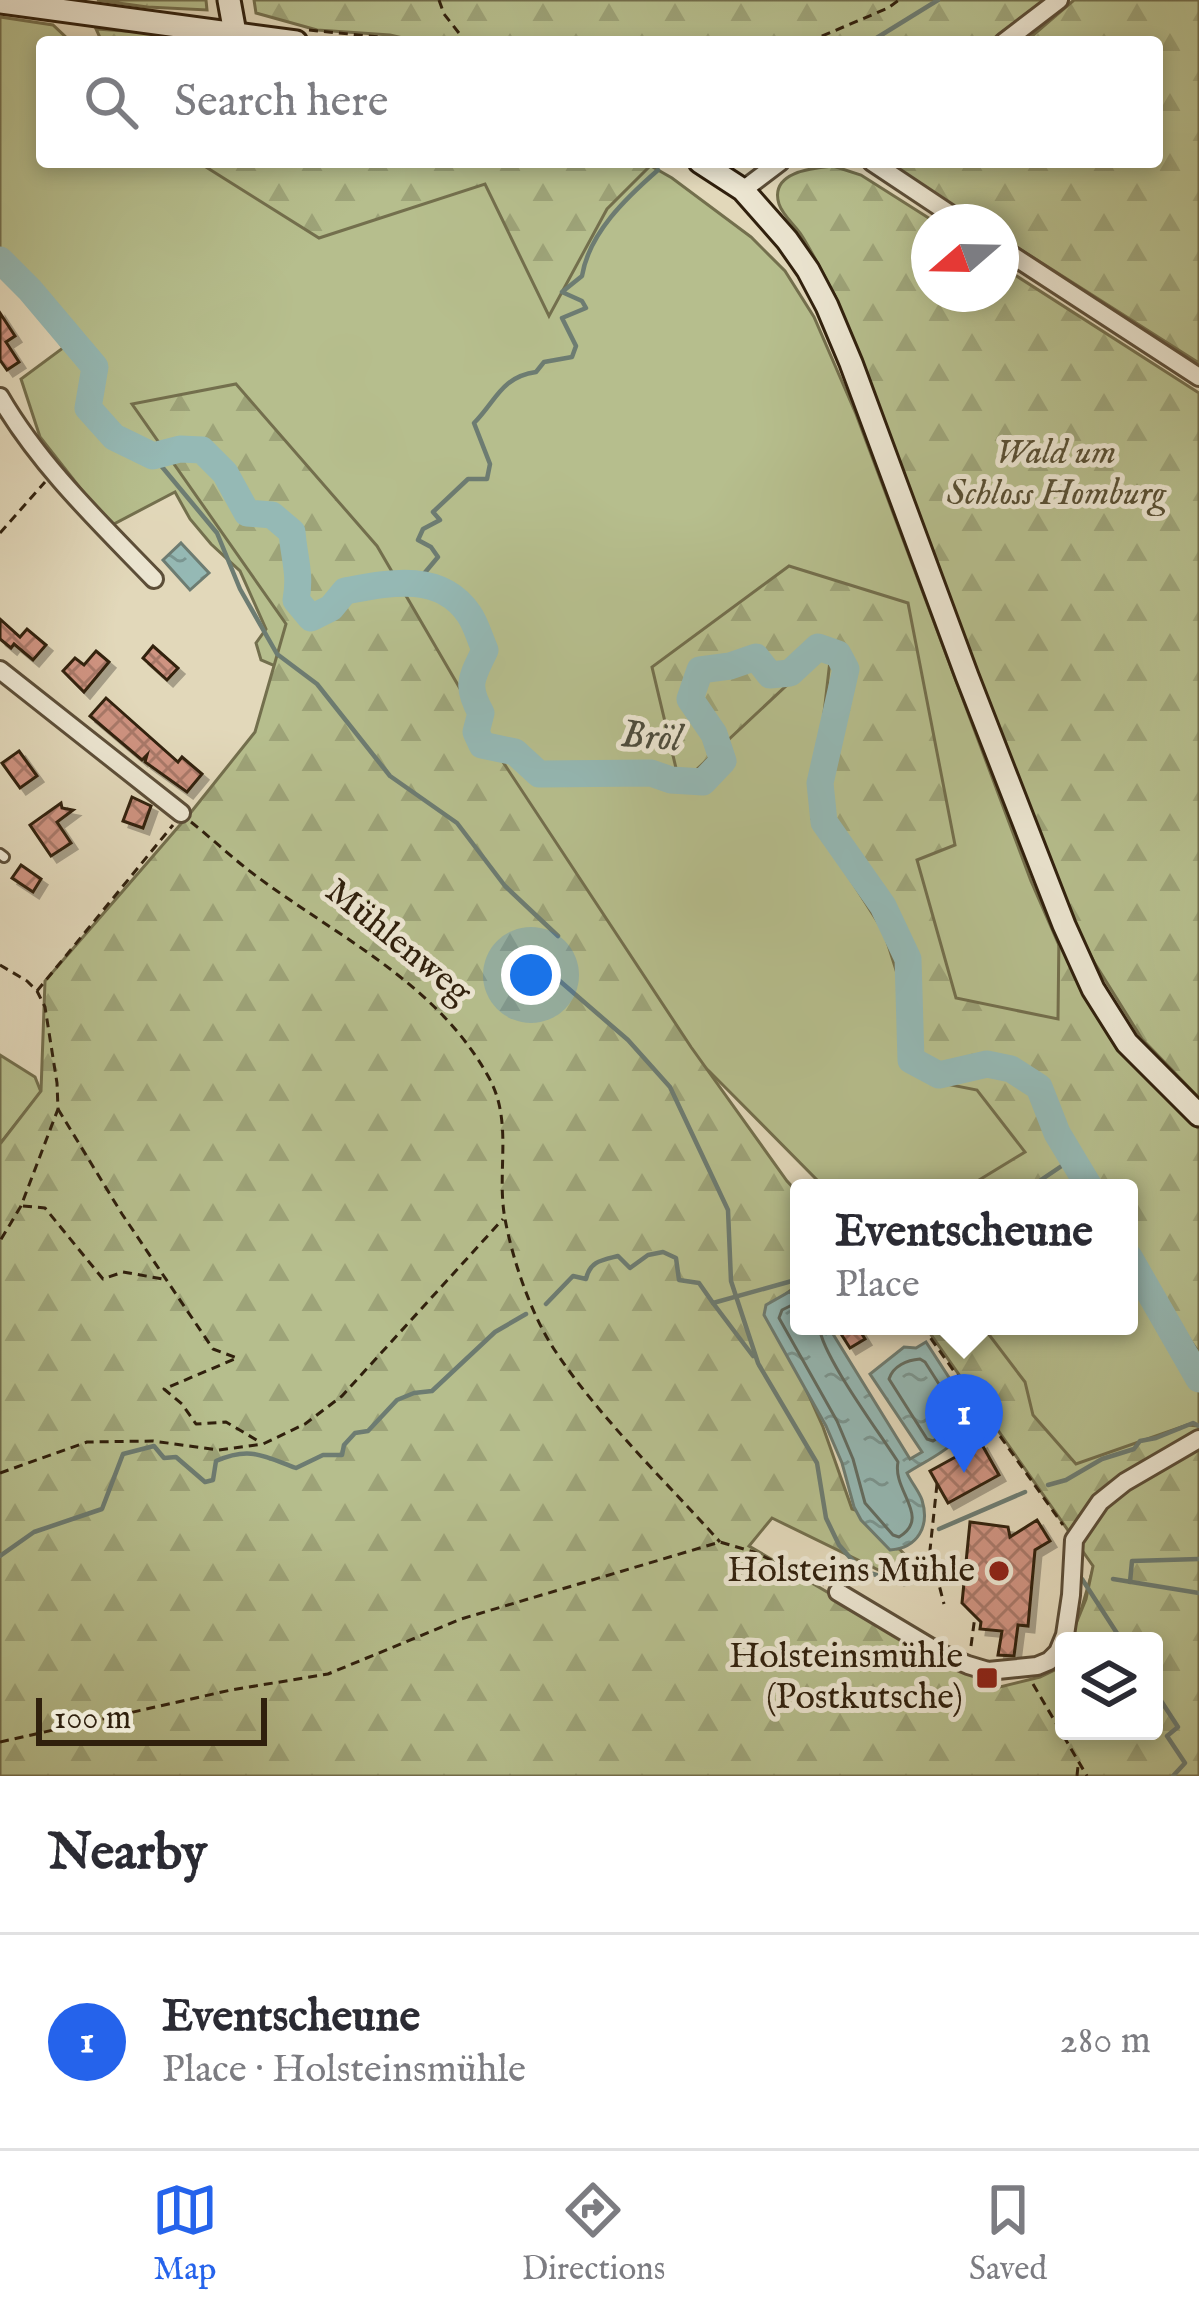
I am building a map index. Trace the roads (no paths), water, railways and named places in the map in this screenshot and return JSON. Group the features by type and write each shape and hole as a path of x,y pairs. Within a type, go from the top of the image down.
{"main road":[{"path":"229,0 235,33"},
{"path":"0,2 255,36"},
{"path":"709,168 743,190 808,270 851,363 1030,838 1093,989 1127,1043 1199,1115"}],"street":[{"path":"1012,36 1059,0"},
{"path":"743,190 772,168"},
{"path":"881,168 935,204"},
{"path":"1019,260 1199,377"},
{"path":"0,397 54,472 154,579"},
{"path":"0,670 181,813"},
{"path":"838,1592 968,1665 988,1670 1037,1666 1058,1652 1071,1594 1074,1540 1100,1502 1199,1439"}],"water":[{"path":"181,543 209,573 190,590 163,560"},
{"path":"790,1292 790,1335 834,1335 910,1459 922,1452 870,1374 904,1347 916,1348 926,1342 970,1410 956,1440 907,1473 922,1500 924,1518 919,1534 908,1545 890,1550 861,1520 826,1426 764,1315 766,1305"}],"waterway":[{"path":"880,36 938,0"},
{"path":"417,582 438,557 418,540 423,529 440,520 433,512 468,479 487,479 490,464 474,423 515,379 536,372 544,362 572,357 576,346 562,318 586,308 582,301 562,292 582,276 592,245 611,217 658,170"},
{"name":"Bröl","path":"0,260 95,367 88,408 114,437 153,456 180,449 202,450 225,473 247,513 272,515 292,532 296,600 311,618 331,608 345,591 378,585 428,586 457,600 485,650 472,688 481,713 476,732 482,745 515,752 539,774 651,773 703,782 723,761 714,734 690,699 700,670 756,657 770,675 790,673 818,647 838,654 846,669 820,783 824,822 883,906 908,959 911,1060 939,1075 987,1064 1011,1069 1039,1087 1057,1133 1085,1179"},
{"path":"153,456 217,533 240,589 277,654 317,684 390,776 457,823 505,886 558,936"},
{"path":"539,963 628,1040 670,1087 728,1210 731,1281 758,1363"},
{"path":"1042,1179 1072,1159"},
{"path":"546,1304 573,1276 586,1279 594,1265 618,1256 630,1268 648,1255 663,1252 676,1258 679,1280 699,1283 713,1303 790,1282"},
{"name":"Bröl","path":"1138,1273 1199,1379"},
{"path":"713,1303 753,1356"},
{"path":"0,1556 34,1532 102,1509 123,1454 154,1446 164,1458 176,1457 205,1482 213,1480 216,1461 238,1454 256,1454 296,1468 323,1455 342,1455 355,1433 368,1431 397,1400 432,1391 495,1332 526,1314"},
{"path":"759,1365 817,1463 826,1518 839,1545 861,1570 904,1584 936,1579"},
{"path":"1048,1485 1134,1449 1140,1441 1193,1423 1199,1426"},
{"path":"939,1529 1025,1492"},
{"path":"1130,1582 1132,1561 1199,1559"},
{"path":"1082,1579 1116,1632"},
{"path":"1113,1579 1199,1593"},
{"path":"1163,1704 1178,1727 1167,1736 1185,1763 1173,1776"}],"place":[{"name":"Eventscheune","path":"964,1473"},
{"name":"Holsteins Mühle","path":"999,1571"},
{"name":"Holsteinsmühle (Postkutsche)","path":"987,1678"}],"park label":[{"name":"Wald um Schloss Homburg","path":"1056,474"}]}
